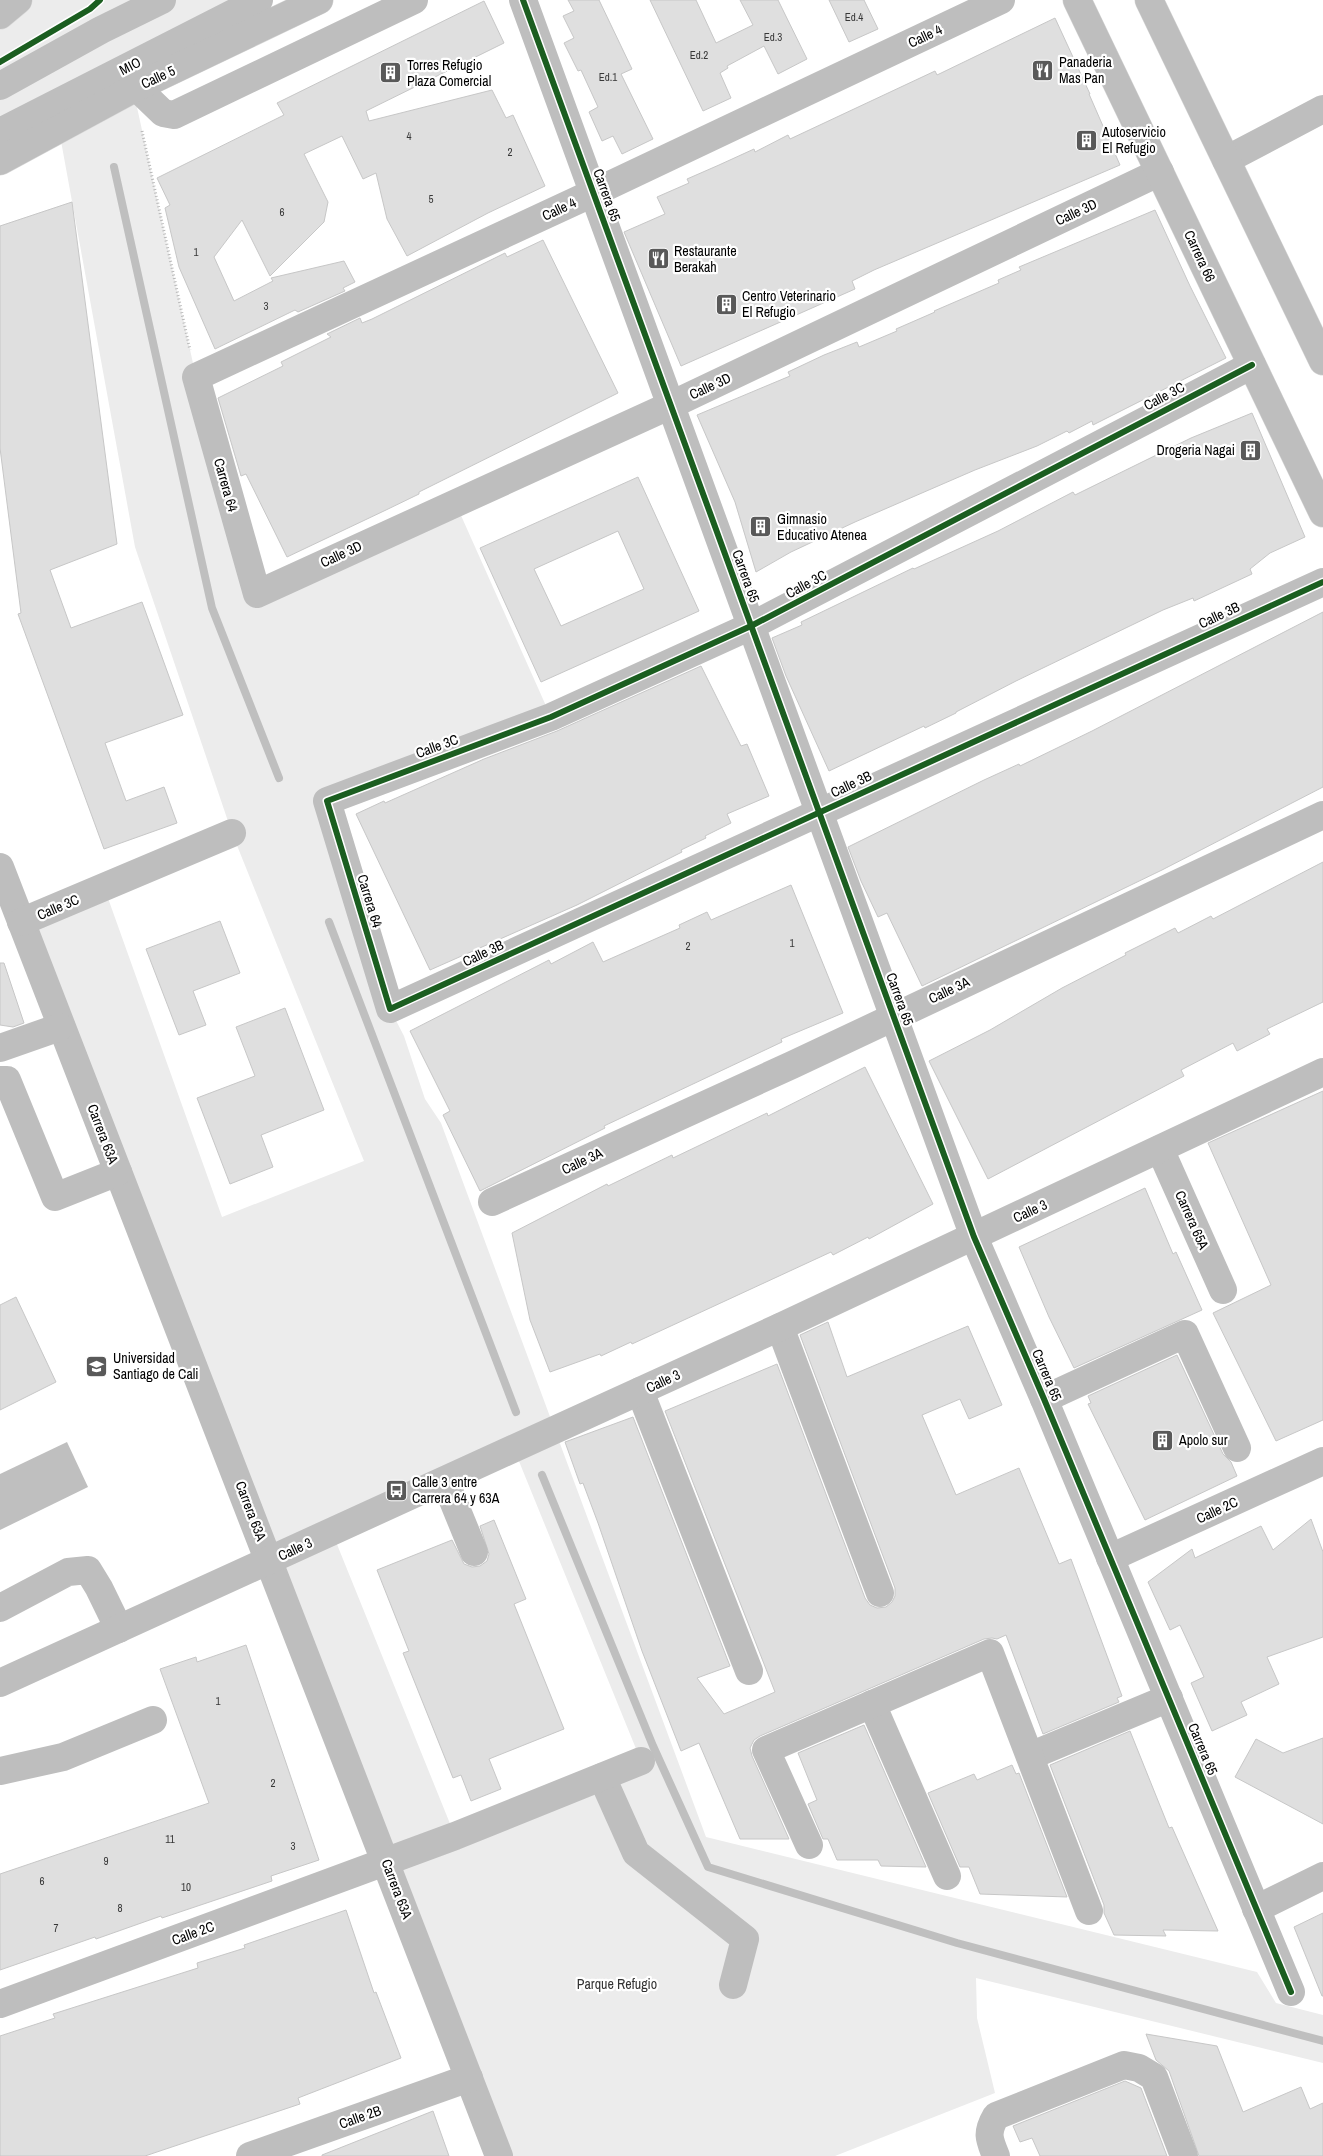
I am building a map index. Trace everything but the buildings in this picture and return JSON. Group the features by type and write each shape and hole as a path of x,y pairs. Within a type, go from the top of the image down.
{"street":[{"path":"0,15 18,0"},
{"path":"0,86 101,30 162,0"},
{"name":"MIO","path":"0,132 259,0"},
{"path":"0,147 129,77 287,0"},
{"name":"Calle 5","path":"0,161 134,88 319,0"},
{"path":"134,88 163,113 174,115 414,0"},
{"name":"Carrera 65","path":"523,0 974,1237 1044,1399 1291,1992"},
{"name":"Calle 4","path":"196,377 593,193 1001,0"},
{"name":"Carrera 66","path":"1077,0 1323,513"},
{"path":"1149,0 1320,348"},
{"path":"1226,160 1323,109"},
{"name":"Calle 3D","path":"257,594 671,405 1160,172"},
{"name":"Calle 3C","path":"327,800 550,718 751,626 1252,365"},
{"name":"Carrera 64","path":"196,377 257,594"},
{"name":"Calle 3B","path":"390,1009 1323,582"},
{"name":"Carrera 64","path":"327,800 390,1009"},
{"name":"Calle 3A","path":"492,1202 1323,815"},
{"name":"Calle 3C","path":"21,922 232,833"},
{"name":"Carrera 63A","path":"0,867 60,1027 270,1560 499,2156"},
{"path":"0,1048 60,1027"},
{"name":"Calle 3","path":"0,1683 780,1327 1323,1072"},
{"path":"0,1080 7,1080 55,1197 118,1172"},
{"name":"Carrera 65A","path":"1160,1149 1224,1290"},
{"path":"780,1327 880,1593"},
{"path":"1044,1399 1185,1334 1237,1448"},
{"path":"640,1391 749,1671"},
{"name":"Calle 2C","path":"1110,1558 1323,1461"},
{"path":"445,1481 474,1552"},
{"path":"0,1608 68,1572 88,1570 99,1588 119,1630"},
{"path":"809,1845 766,1750 990,1653 1089,1911"},
{"path":"1030,1756 1169,1698"},
{"path":"872,1704 947,1876"},
{"path":"0,1771 64,1757 153,1720"},
{"name":"Calle 2C","path":"0,2004 464,1833 641,1761"},
{"path":"602,1777 636,1853 744,1939 733,1985"},
{"path":"1256,1909 1323,1876"},
{"path":"996,2156 989,2140 989,2127 996,2116 1124,2065 1139,2068 1154,2077 1184,2156"},
{"name":"Calle 2B","path":"250,2156 469,2078"}],"path":[{"path":"134,88 196,377"}],"green space":[{"path":"0,0 259,0 0,132"},
{"name":"Parque Refugio","path":"133,89 196,377 257,593 455,502 551,717 327,800 390,1009 404,1036 425,1099 441,1123 706,1837 1257,1972 1276,2003 1323,2015 1323,2063 976,1978 977,2018 995,2093 835,2156 499,2156 21,922 104,887 222,1217 364,1161 232,833 135,547 59,130","holes":["514,1449 641,1761 455,1836 332,1532"]}],"shaded area":[{"path":"67,1442 88,1487 0,1530 0,1474"}],"waterway":[{"path":"114,167 212,608 279,778"},
{"path":"329,922 516,1412"},
{"path":"542,1475 653,1746 708,1867 957,1943 1323,2041"}],"cycle path":[{"path":"0,62 90,9 100,0"},
{"path":"523,0 974,1237 1044,1399 1291,1992"},
{"path":"1252,365 751,626 551,717 327,801 390,1009 1323,582"}],"place":[{"name":"Panaderia Mas Pan","path":"1043,70"},
{"name":"Torres Refugio Plaza Comercial","path":"391,73"},
{"name":"Autoservicio El Refugio","path":"1086,140"},
{"name":"Restaurante Berakah","path":"658,259"},
{"name":"Centro Veterinario El Refugio","path":"726,304"},
{"name":"Drogeria Nagai","path":"1251,450"},
{"name":"Gimnasio Educativo Atenea","path":"761,527"},
{"name":"Universidad Santiago de Cali","path":"97,1366"},
{"name":"Apolo sur","path":"1163,1440"},
{"name":"Calle 3 entre Carrera 64 y 63A","path":"396,1490"}]}
